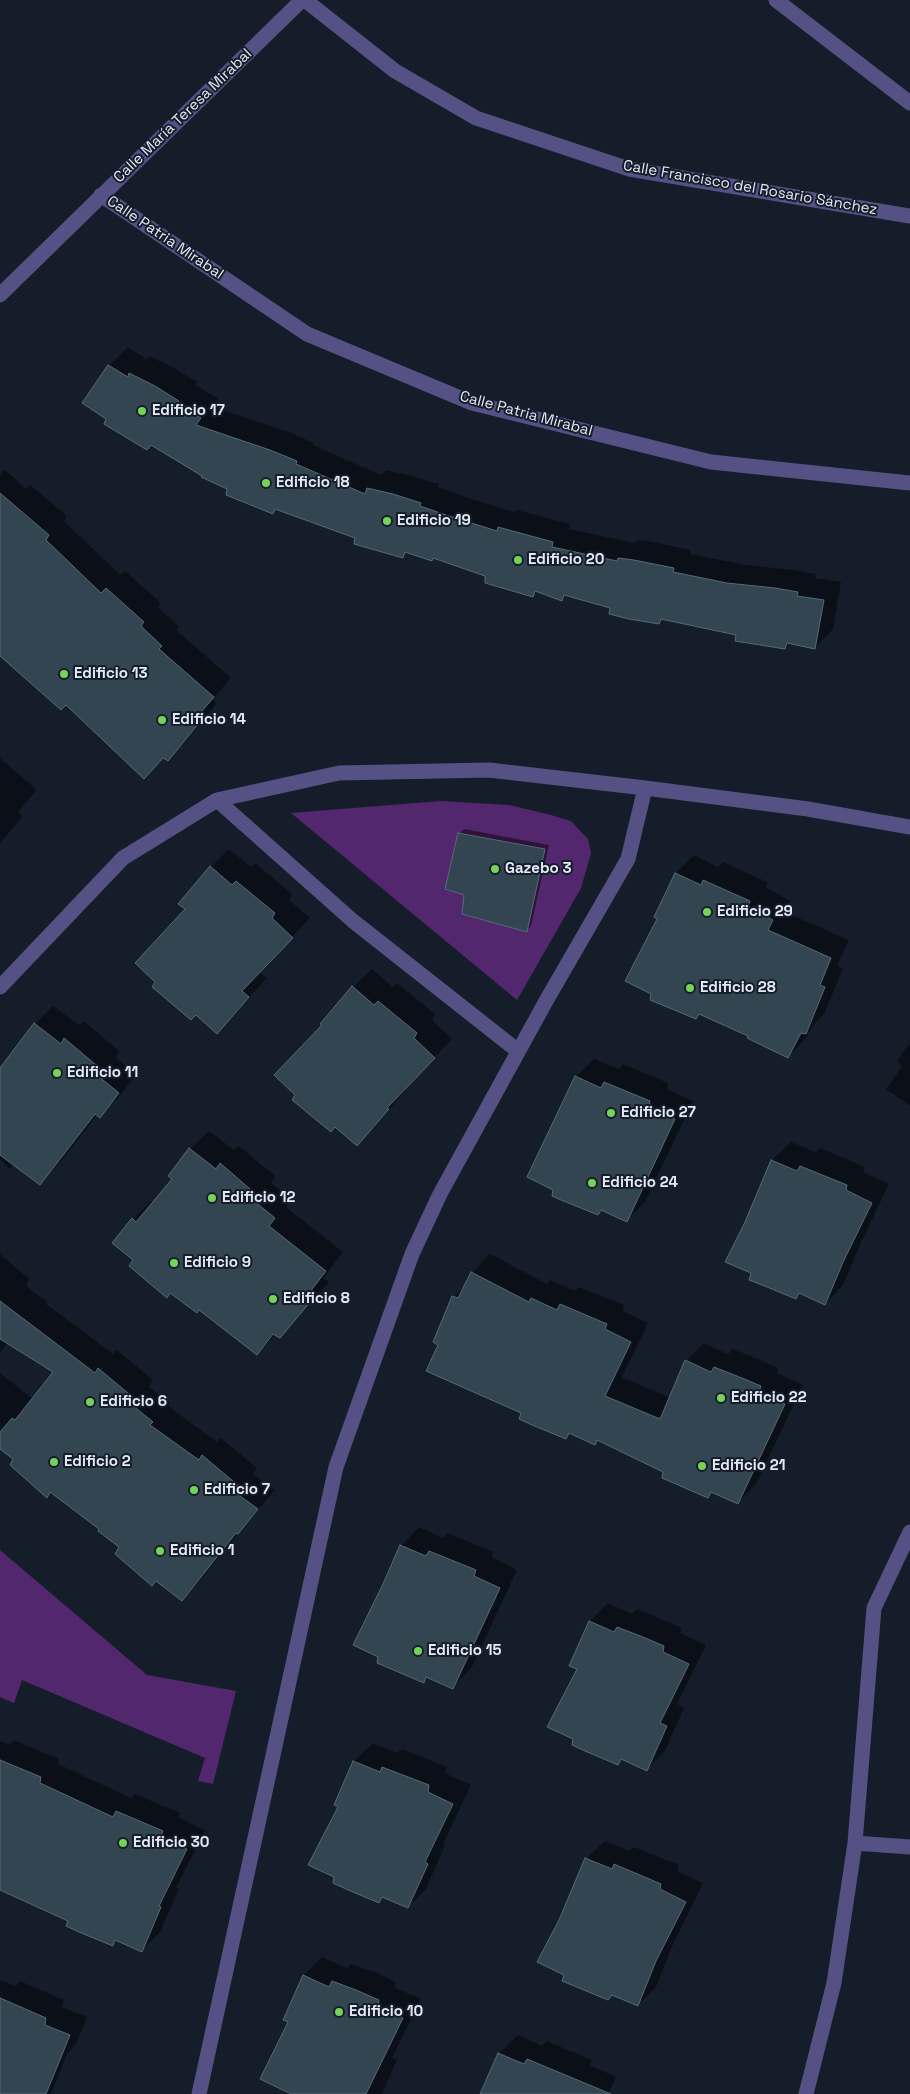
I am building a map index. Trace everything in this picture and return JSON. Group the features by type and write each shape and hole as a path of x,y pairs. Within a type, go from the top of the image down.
{"street":[{"name":"Calle María Teresa Mirabal","path":"0,296 101,195 304,0"},
{"name":"Calle Francisco del Rosario Sánchez","path":"304,0 395,71 476,118 629,169 910,216"},
{"path":"776,0 910,103"},
{"name":"Calle Patria Mirabal","path":"101,195 307,334 472,403 711,462 910,483"},
{"path":"0,987 123,858 216,800 339,773 489,770 808,809 910,827"},
{"path":"199,2094 293,1673 336,1467 412,1254 440,1194 628,859 645,788"},
{"path":"216,800 353,921 518,1052"},
{"path":"806,2094 834,1983 855,1843 874,1608 910,1532"},
{"path":"855,1843 910,1847"}],"shaded area":[{"path":"441,801 509,805 551,815 571,821 588,839 591,853 581,888 517,1000 291,813"},
{"path":"0,1550 147,1675 236,1691 213,1784 198,1781 205,1758 22,1680 14,1703 0,1697"}],"building":[{"path":"108,365 128,377 129,373 155,386 179,401 178,404 201,418 196,425 297,461 296,464 365,494 367,488 393,494 421,503 420,506 497,531 498,527 553,542 552,547 617,561 618,558 634,560 674,568 673,572 727,583 798,592 797,596 824,600 815,649 787,643 785,649 735,641 736,635 661,619 659,624 629,619 609,614 610,608 564,595 562,601 535,591 533,597 485,583 485,576 433,558 432,561 405,552 403,558 354,544 355,538 275,509 273,514 226,495 227,489 201,477 151,445 147,450 104,424 106,419 82,403"},
{"path":"0,493 49,535 46,540 101,593 106,588 144,622 141,626 162,646 159,649 214,697 196,718 200,722 168,761 163,758 144,779 66,705 61,710 0,656"},
{"name":"Gazebo 3","path":"458,833 545,849 527,932 462,914 464,895 445,889"},
{"path":"210,866 232,885 236,881 275,913 272,918 293,938 242,991 249,997 217,1034 196,1015 191,1020 152,987 155,982 135,963 185,909 178,904"},
{"path":"675,873 701,885 703,880 750,901 748,907 773,920 768,930 831,958 820,985 825,987 806,1034 801,1033 788,1058 747,1038 748,1036 699,1014 696,1019 650,1000 651,994 625,981 657,919 654,917"},
{"path":"352,986 374,1005 378,1001 417,1033 414,1038 435,1058 387,1108 389,1109 357,1146 335,1127 331,1132 292,1100 295,1095 274,1075 322,1025 320,1024"},
{"path":"34,1023 61,1044 64,1038 102,1070 98,1076 119,1093 100,1118 95,1114 40,1185 0,1155 0,1068"},
{"path":"575,1076 601,1088 604,1082 650,1101 649,1107 675,1119 627,1222 601,1210 598,1215 552,1196 553,1190 527,1177"},
{"path":"189,1148 216,1169 220,1163 257,1195 254,1201 275,1218 269,1226 326,1271 306,1297 311,1301 280,1338 273,1334 257,1355 199,1310 197,1313 170,1293 167,1298 129,1266 133,1260 112,1243 132,1218 136,1222 172,1179 168,1176"},
{"path":"771,1160 797,1171 800,1166 847,1185 846,1190 872,1203 844,1260 825,1305 799,1293 796,1299 749,1280 751,1273 725,1262 745,1222"},
{"path":"471,1272 529,1302 531,1298 557,1310 560,1304 607,1324 605,1329 631,1342 605,1396 660,1419 685,1360 711,1372 714,1367 761,1386 759,1391 785,1404 738,1504 711,1492 708,1498 662,1478 663,1472 597,1440 595,1445 569,1433 566,1439 532,1425 519,1419 521,1413 426,1371 438,1345 433,1342 452,1296 458,1298"},
{"path":"0,1301 95,1373 98,1368 135,1399 132,1405 153,1422 150,1425 199,1460 202,1455 240,1487 236,1493 258,1509 238,1534 236,1533 182,1601 156,1581 152,1586 115,1554 119,1547 98,1531 99,1529 50,1492 47,1498 10,1465 13,1459 0,1449 0,1432 12,1418 15,1420 53,1372 0,1339"},
{"path":"400,1545 426,1556 429,1551 476,1570 474,1576 500,1588 453,1689 426,1677 424,1683 377,1663 378,1657 353,1645"},
{"path":"589,1621 614,1632 617,1627 664,1646 663,1652 689,1664 660,1723 667,1726 647,1771 621,1759 618,1765 585,1751 572,1745 573,1739 547,1727 577,1669 569,1666"},
{"path":"0,1760 41,1777 40,1783 113,1817 116,1811 163,1831 161,1836 187,1849 159,1906 161,1907 142,1952 115,1940 113,1946 79,1932 66,1926 68,1921 0,1890"},
{"path":"353,1761 380,1772 382,1767 429,1785 428,1792 453,1804 425,1862 428,1864 408,1908 382,1897 379,1903 346,1889 333,1883 334,1877 308,1865 338,1807 334,1805"},
{"path":"585,1858 612,1869 614,1864 661,1884 660,1889 686,1902 656,1961 638,2006 612,1995 608,2000 562,1981 564,1975 537,1962 559,1920"},
{"path":"303,1975 329,1987 332,1981 356,1990 379,2000 378,2006 403,2018 366,2094 291,2094 260,2079 288,2022 283,2020"},
{"path":"0,1998 46,2018 45,2025 70,2035 46,2094 0,2094"},
{"path":"498,2053 524,2064 527,2059 611,2094 480,2094"}],"place":[{"name":"Edificio 17","path":"142,411"},
{"name":"Edificio 18","path":"266,483"},
{"name":"Edificio 19","path":"387,521"},
{"name":"Edificio 20","path":"518,560"},
{"name":"Edificio 13","path":"64,674"},
{"name":"Edificio 14","path":"162,720"},
{"name":"Gazebo 3","path":"495,869"},
{"name":"Edificio 29","path":"707,912"},
{"name":"Edificio 28","path":"690,988"},
{"name":"Edificio 11","path":"57,1073"},
{"name":"Edificio 27","path":"611,1113"},
{"name":"Edificio 24","path":"592,1183"},
{"name":"Edificio 12","path":"212,1198"},
{"name":"Edificio 9","path":"174,1263"},
{"name":"Edificio 8","path":"273,1299"},
{"name":"Edificio 22","path":"721,1398"},
{"name":"Edificio 6","path":"90,1402"},
{"name":"Edificio 2","path":"54,1462"},
{"name":"Edificio 21","path":"702,1466"},
{"name":"Edificio 7","path":"194,1490"},
{"name":"Edificio 1","path":"160,1551"},
{"name":"Edificio 15","path":"418,1651"},
{"name":"Edificio 30","path":"123,1843"},
{"name":"Edificio 10","path":"339,2012"}]}
